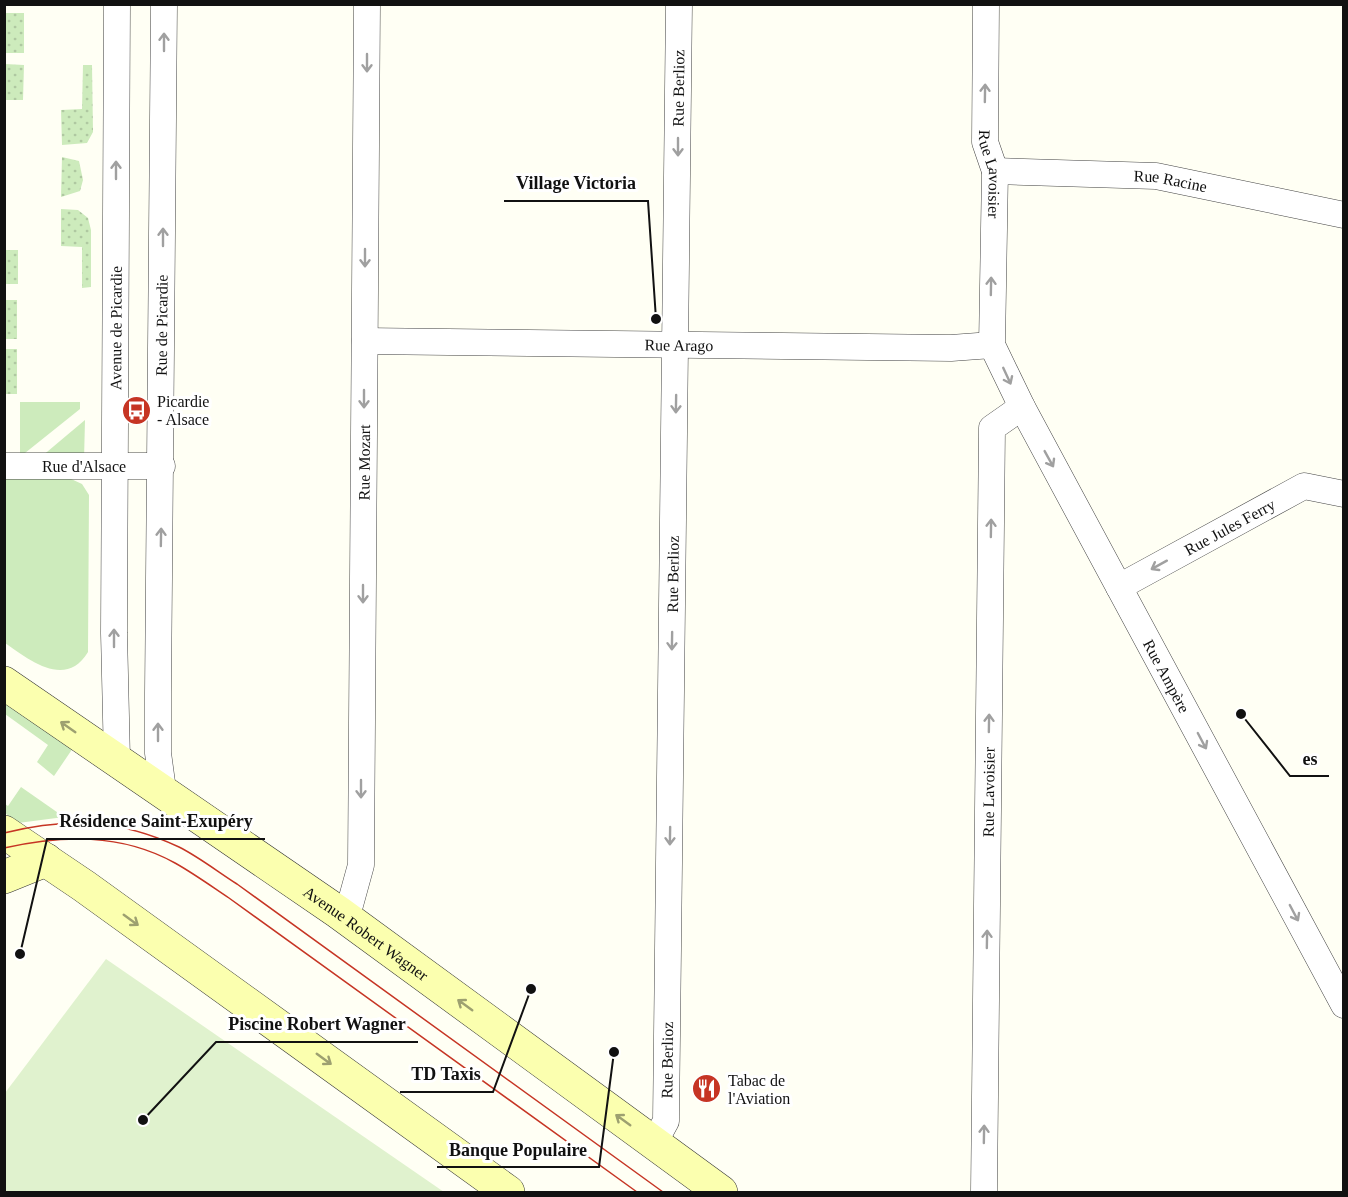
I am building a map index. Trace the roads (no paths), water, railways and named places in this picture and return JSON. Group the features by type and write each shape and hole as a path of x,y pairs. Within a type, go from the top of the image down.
{"main road":[{"name":"Avenue Robert Wagner","path":"4,683 338,912 720,1192"},
{"path":"4,832 508,1192"},
{"path":"4,877 46,860"}],"street":[{"name":"Avenue de Picardie","path":"117,4 115,466 117,760"},
{"name":"Rue de Picardie","path":"163,790 158,753 158,705 162,466 164,4"},
{"name":"Rue Mozart","path":"338,912 350,905 361,866 367,4"},
{"name":"Rue Berlioz","path":"654,1143 666,1121 677,345 679,4"},
{"name":"Rue Lavoisier","path":"986,4 985,142 995,171 992,345"},
{"name":"Rue Racine","path":"995,171 1156,176 1344,215"},
{"name":"Rue Arago","path":"365,341 951,348 992,345"},
{"name":"Rue Ampère","path":"992,345 1022,407 1344,1005"},
{"name":"Rue Lavoisier","path":"984,1192 992,428 1022,407"},
{"name":"Rue d'Alsace","path":"4,466 162,466"},
{"name":"Rue Jules Ferry","path":"1119,587 1304,486 1344,494"}],"tram line":[{"path":"4,833 50,824 93,824 135,831 179,847 237,884 663,1192"},
{"path":"4,848 48,841 91,839 134,846 175,863 229,898 637,1192"}],"place":[{"name":"Village Victoria","path":"656,319"},
{"name":"Picardie - Alsace","path":"136,410"},
{"name":"es","path":"1241,714"},
{"name":"Résidence Saint-Exupéry","path":"20,954"},
{"name":"TD Taxis","path":"531,989"},
{"name":"Banque Populaire","path":"614,1052"},
{"name":"Tabac de l'Aviation","path":"707,1089"},
{"name":"Piscine Robert Wagner","path":"143,1120"}]}
